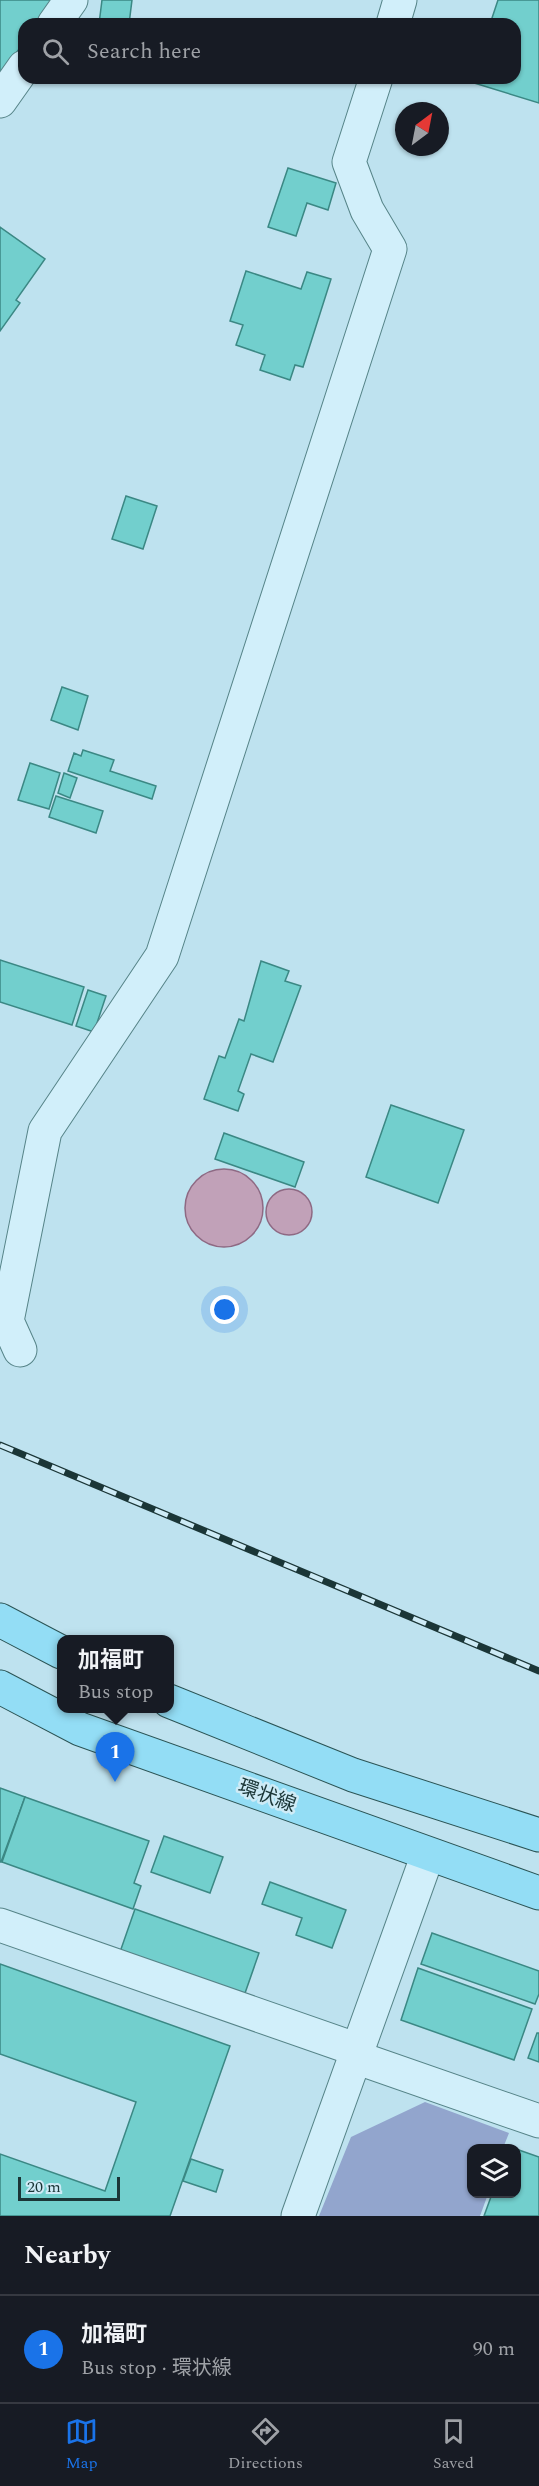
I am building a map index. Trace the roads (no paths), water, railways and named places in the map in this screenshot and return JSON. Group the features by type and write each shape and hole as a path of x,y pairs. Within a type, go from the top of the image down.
{"main road":[{"path":"0,1620 57,1650"},
{"name":"環状線","path":"0,1687 80,1729 539,1893"},
{"path":"174,1703 353,1775 539,1835"}],"lane":[{"path":"58,18 71,0"},
{"path":"395,18 400,0"},
{"path":"0,101 18,75"},
{"path":"20,1350 7,1321 45,1131 162,956 390,249 367,210 349,162 374,84"},
{"path":"298,2216 428,1854"},
{"path":"0,1925 539,2121"}],"railway":[{"path":"0,1445 539,1671"}],"place":[{"name":"加福町","path":"115,1782"}]}
